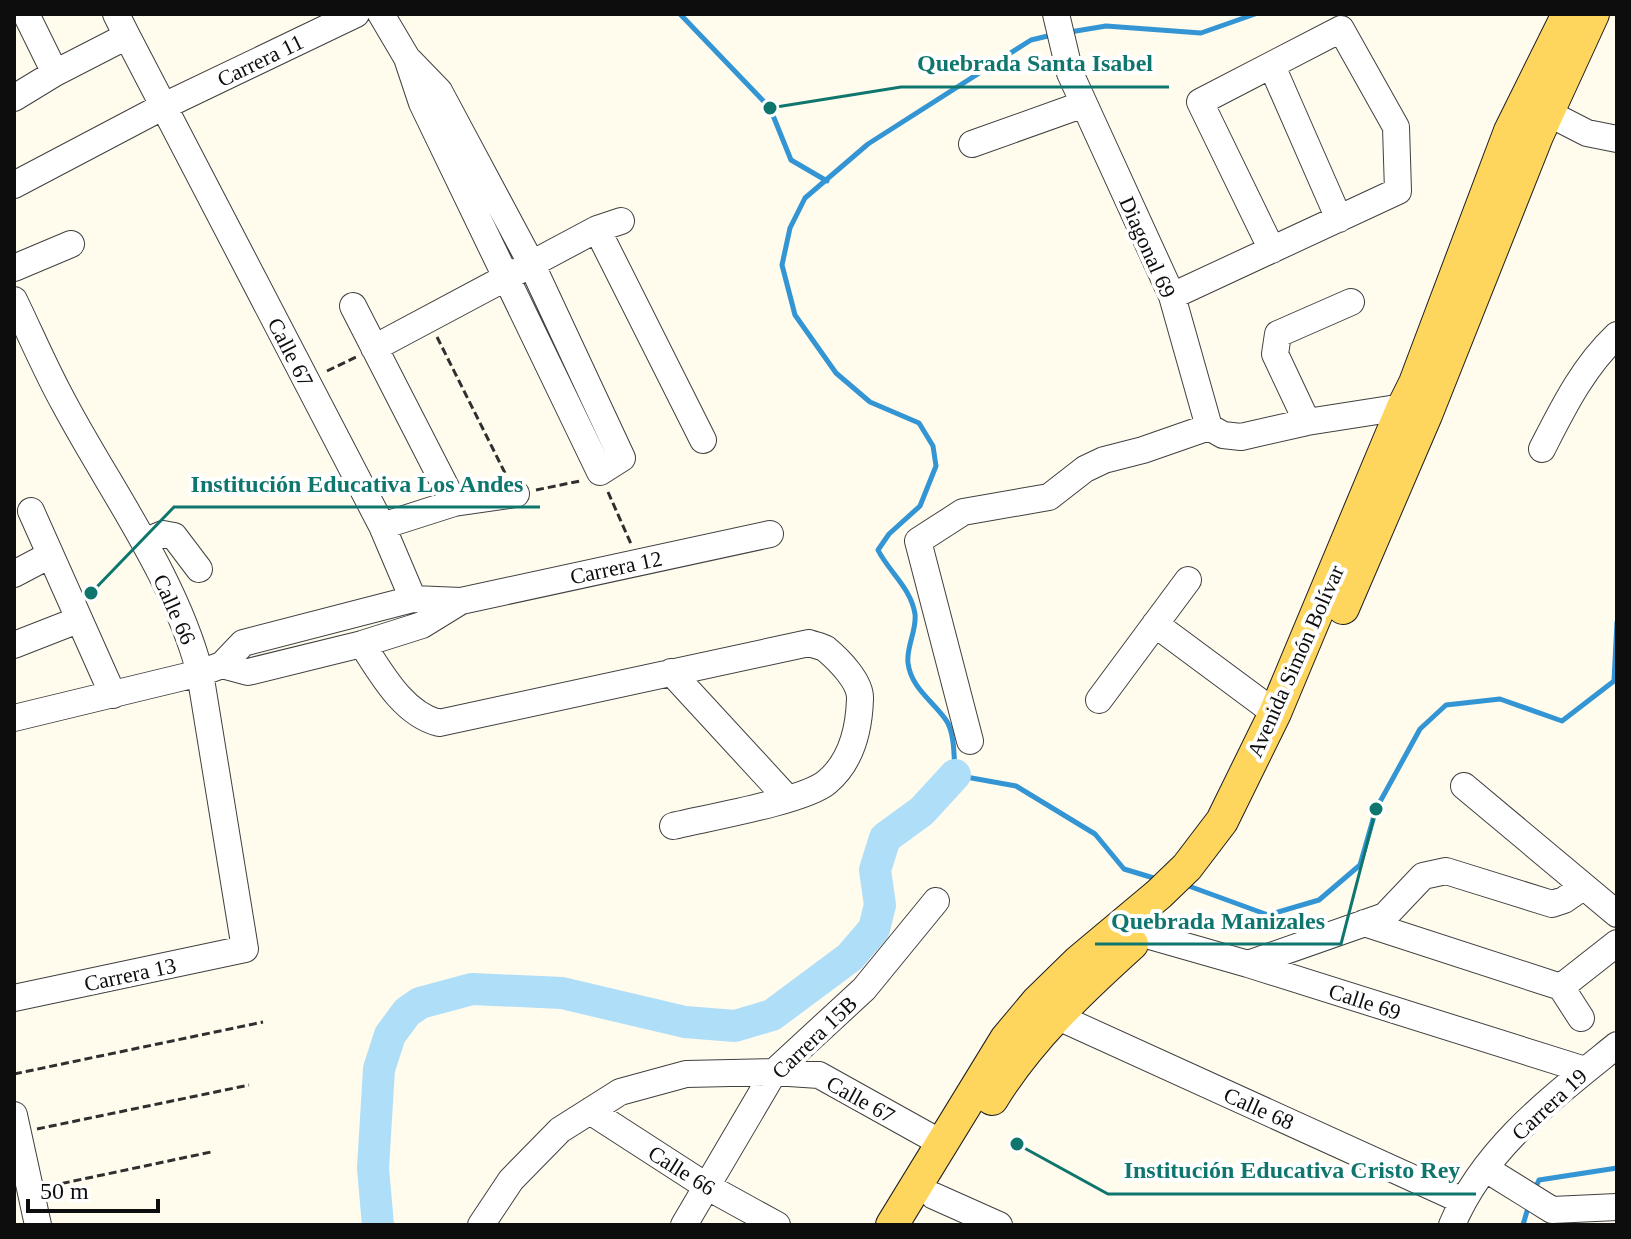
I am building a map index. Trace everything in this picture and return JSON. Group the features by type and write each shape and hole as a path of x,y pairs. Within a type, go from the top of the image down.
{"main road":[{"name":"Avenida Simón Bolívar","path":"917,1225 994,1095 1056,1016 1143,934 1167,901 1239,832 1293,721 1403,407 1415,383 1510,131 1568,14"},
{"name":"Avenida Simón Bolívar","path":"1196,871 1426,415 1548,113 1593,14"},
{"name":"Avenida Simón Bolívar","path":"892,1225 1006,1039 1037,1002 1079,961 1167,901"}],"street":[{"path":"26,14 55,73"},
{"name":"Carrera 11","path":"14,185 164,106 356,14"},
{"path":"381,14 407,58 422,103 600,472 622,458 531,263 439,91 407,58"},
{"name":"Diagonal 69","path":"1056,14 1070,73 1172,296 1209,427"},
{"path":"14,98 55,73 121,25"},
{"name":"Calle 67","path":"121,25 382,526 413,599"},
{"path":"1172,296 1272,250 1339,219 1398,191 1396,127 1341,29 1200,102 1272,250"},
{"path":"1272,66 1339,219"},
{"path":"972,144 1084,104"},
{"path":"1548,113 1587,133 1617,139"},
{"path":"374,348 531,263 609,225 703,440"},
{"path":"14,268 71,244"},
{"name":"Calle 66","path":"14,300 64,404 144,542 192,644 211,669 245,949"},
{"path":"1307,422 1275,354 1278,334 1351,302"},
{"path":"353,306 454,503"},
{"path":"1542,449 1569,397 1597,354 1617,335"},
{"path":"970,741 918,541 963,512 1049,497 1085,469 1104,460 1209,427 1223,435 1241,437 1307,422 1403,407"},
{"path":"382,526 454,503 516,494"},
{"path":"31,511 113,695"},
{"path":"144,542 163,534 174,536 199,569"},
{"name":"Carrera 12","path":"211,669 243,643 413,599 461,601 770,534"},
{"path":"14,574 50,555"},
{"path":"1099,700 1188,580"},
{"name":"Carrera 12","path":"14,718 211,669 248,672 362,644 422,625 461,601"},
{"path":"14,645 78,620"},
{"path":"1155,624 1275,713"},
{"path":"362,644 386,680 417,715 439,723 809,643 824,648 857,683 860,695 854,745 828,782 788,799 673,826"},
{"path":"671,672 788,799"},
{"path":"1464,786 1617,914"},
{"path":"1248,964 1385,916 1423,876 1433,872 1446,871 1552,904 1583,887"},
{"name":"Carrera 15B","path":"684,1225 774,1072 864,989 936,901"},
{"path":"1364,923 1561,987 1581,1018"},
{"name":"Calle 69","path":"1143,934 1585,1070"},
{"path":"1561,987 1617,943"},
{"name":"Carrera 13","path":"14,998 245,949"},
{"name":"Calle 68","path":"1056,1016 1463,1201"},
{"name":"Carrera 19","path":"1452,1225 1463,1201 1492,1174 1521,1125 1617,1045"},
{"name":"Calle 67","path":"484,1224 511,1180 560,1130 620,1092 686,1074 774,1072 819,1075 943,1144"},
{"name":"Calle 66","path":"590,1111 706,1186 777,1225"},
{"path":"16,1124 38,1225"},
{"path":"1492,1174 1562,1218 1617,1207"},
{"path":"934,1196 999,1225"}],"path":[{"path":"428,321 516,494 578,482 600,472 639,562"},
{"path":"305,381 374,348"},
{"path":"14,1074 263,1022"},
{"path":"16,1124 249,1085"},
{"path":"31,1190 211,1152"}],"waterway":[{"path":"680,14 770,108 791,160 827,181"},
{"path":"1070,32 1106,26 1201,33 1255,14"},
{"path":"1052,35 1031,40 868,144 805,198 790,228 782,265 795,315 836,373 870,402 919,423 933,446 936,466 920,506 889,534 878,550 913,605 915,620 908,657 910,672 918,687 949,725 954,746 955,775 1016,786 1095,834 1124,869 1157,879"},
{"path":"1186,885 1268,915 1319,900 1360,865 1376,809 1420,729 1446,705 1500,699 1562,721 1614,681 1617,622"},
{"path":"378,1225 373,1168 379,1069 390,1035 407,1012 420,1003 472,989 562,993 685,1022 735,1026 772,1015 850,957 874,929 880,905 875,870 885,838 922,811 955,775"},
{"path":"1534,1191 1539,1180 1617,1168"},
{"path":"1523,1225 1529,1204"}],"place":[{"name":"Quebrada Santa Isabel","path":"770,108"},
{"name":"Institución Educativa Los Andes","path":"91,593"},
{"name":"Quebrada Manizales","path":"1376,809"},
{"name":"Institución Educativa Cristo Rey","path":"1017,1144"}]}
